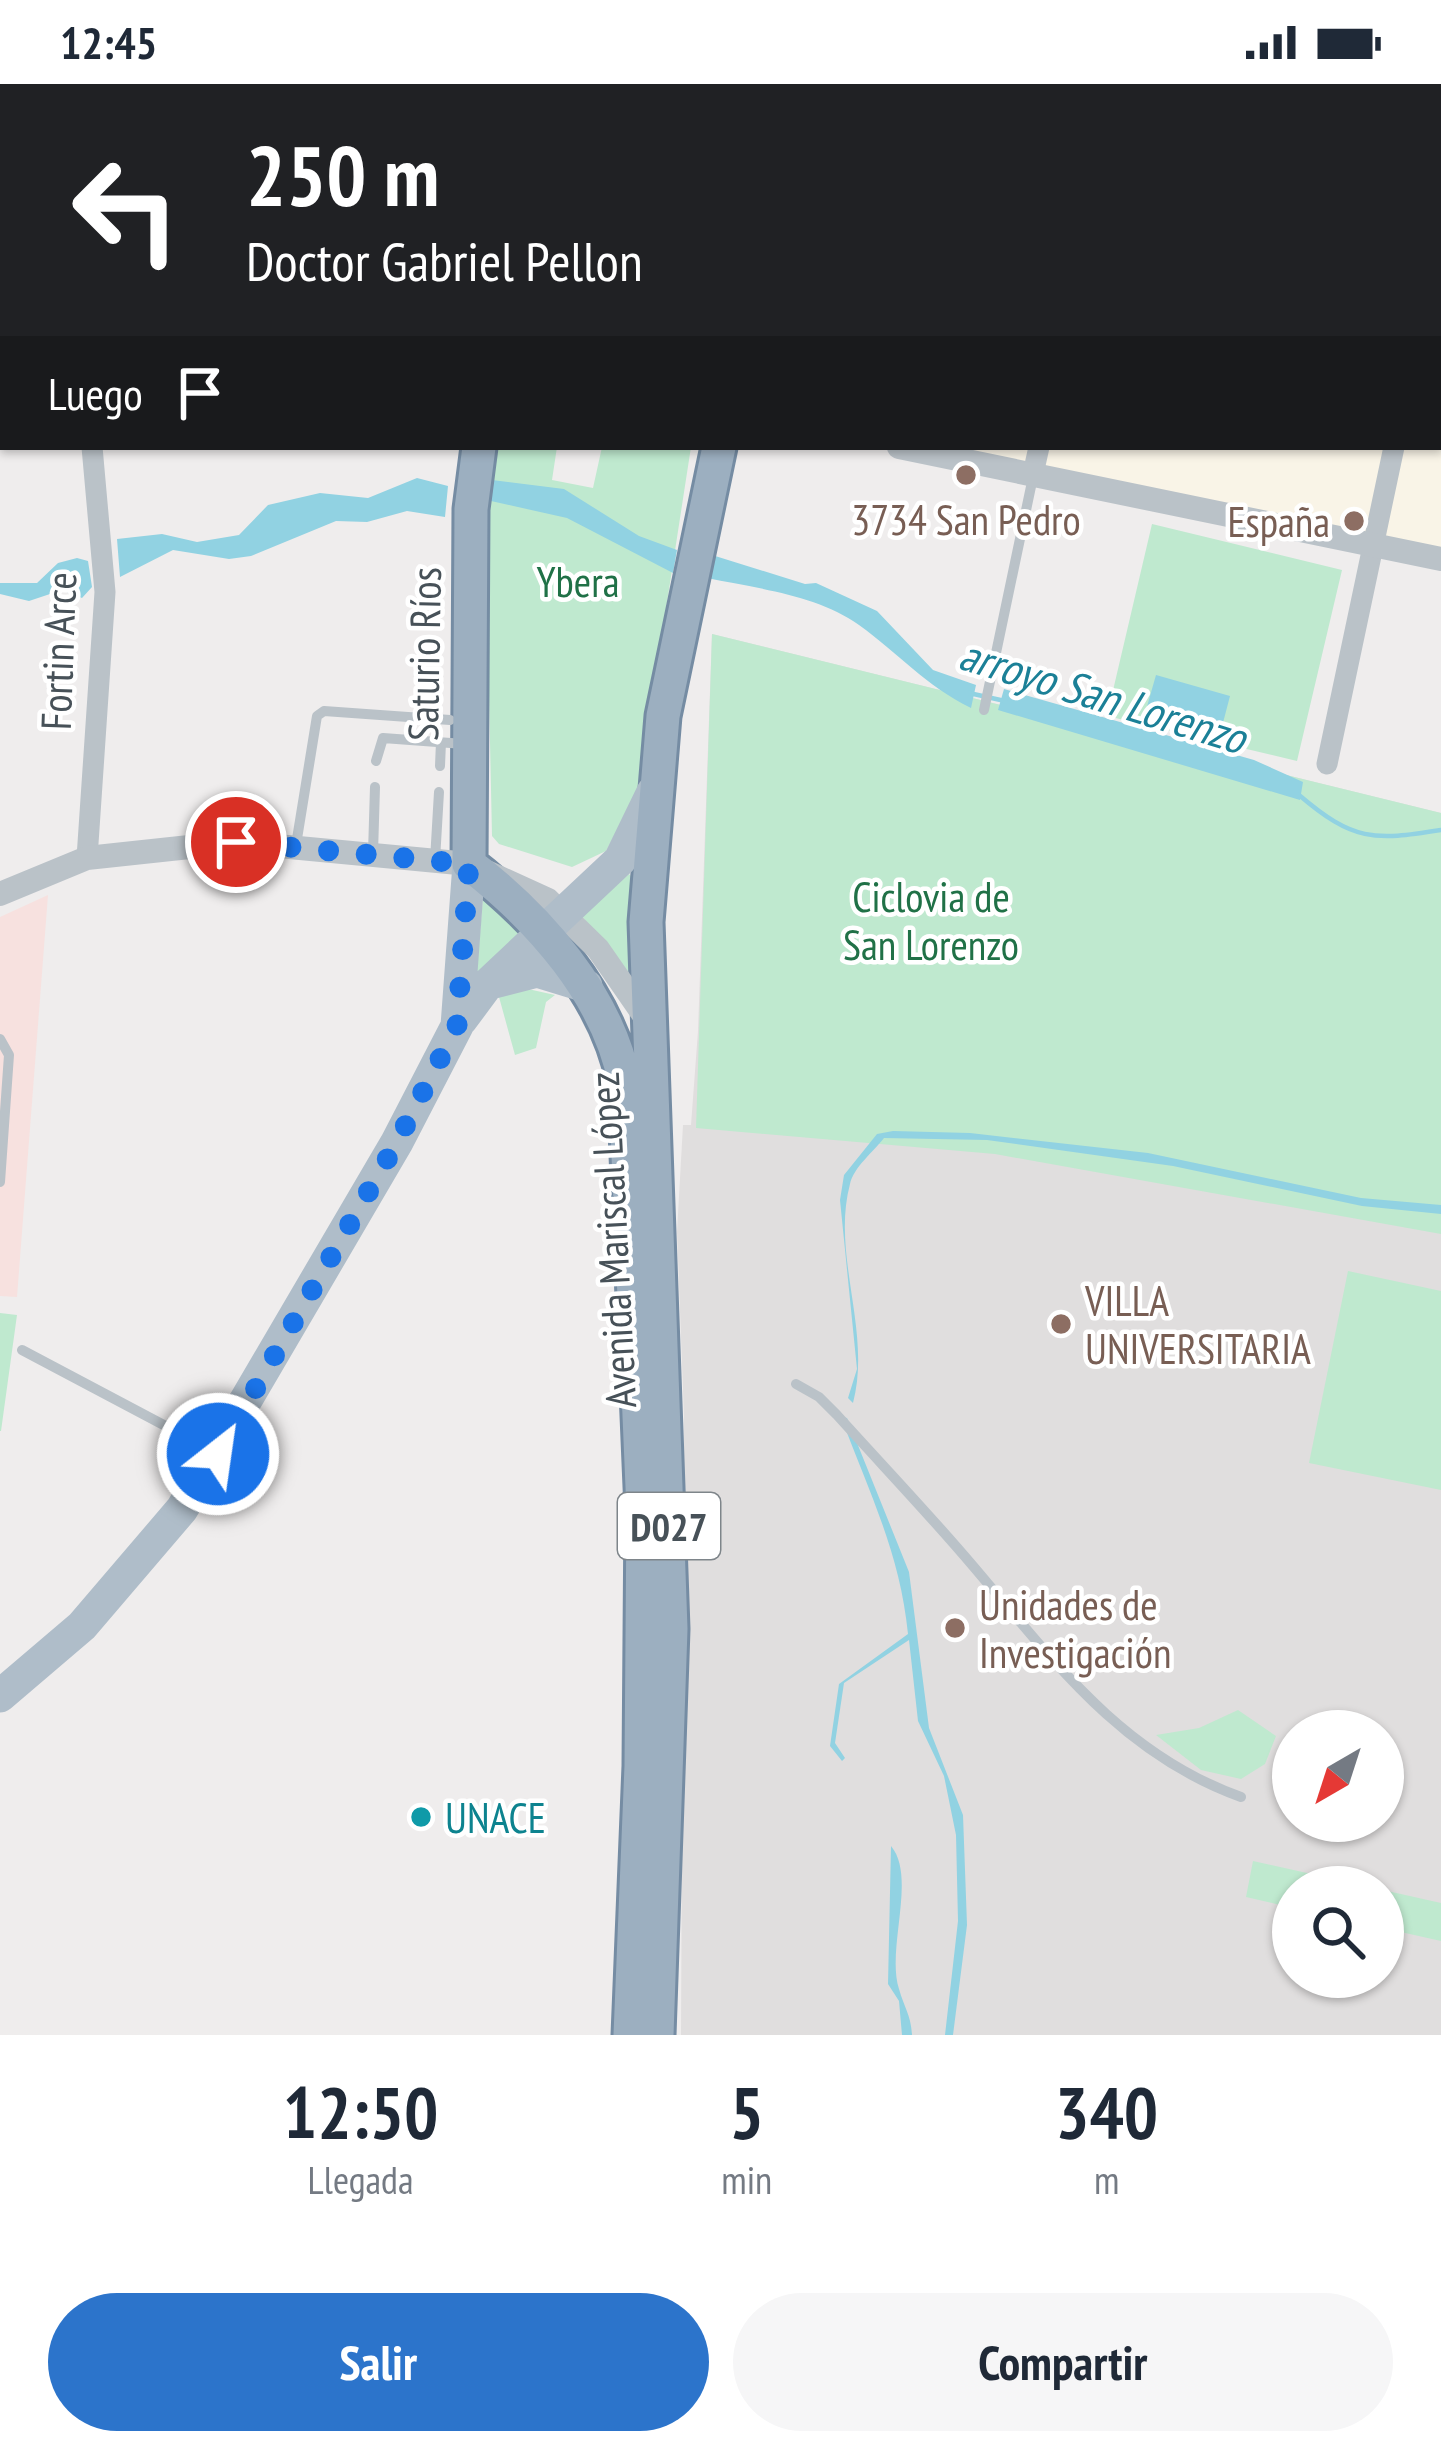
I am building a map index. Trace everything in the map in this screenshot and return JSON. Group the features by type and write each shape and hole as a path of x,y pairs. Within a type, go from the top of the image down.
{"highway":[{"name":"Saturio Ríos","path":"452,862 453,736 478,450"},
{"name":"Avenida Mariscal López","path":"658,2035 671,1629 646,1018 653,792 686,589 718,450"},
{"name":"D027","path":"452,862 553,925"},
{"name":"Avenida Mariscal López","path":"553,925 601,979 625,1084 643,1510 641,1766 630,2035"}],"main road":[{"path":"0,1696 82,1626 148,1554 218,1454 397,1142 457,1026 488,985 620,860 653,792"},
{"path":"452,862 457,1026"},
{"path":"488,985 514,973 537,971 601,979"}],"street":[{"name":"Fortin Arce","path":"87,858 105,592 92,450"},
{"path":"914,450 1441,560"},
{"path":"1033,474 1038,450"},
{"path":"1327,764 1393,450"},
{"path":"0,894 87,858 236,842 452,862"},
{"path":"601,979 646,1018"}],"lane":[{"path":"984,710 1033,474"},
{"path":"296,845 317,716 324,712 453,736"},
{"path":"376,761 383,738 453,736"},
{"path":"440,766 453,736"},
{"path":"374,853 375,787"},
{"path":"439,792 452,862"},
{"path":"0,1039 9,1055 0,1182"},
{"path":"22,1350 218,1454"},
{"path":"796,1384 819,1397 836,1415 971,1564 1078,1692 1146,1751 1241,1797"}],"shaded area":[{"path":"909,450 1441,450 1441,563"},
{"name":"VILLA UNIVERSITARIA","path":"712,634 1441,813 1441,2035 681,2035 684,1416 677,1232 683,1125 691,1125"},
{"path":"48,895 17,1297 0,1296 0,917"}],"green space":[{"name":"Ybera","path":"492,450 557,450 552,480 593,488 601,450 691,450 638,790 606,851 572,867 499,844 492,836 485,507"},
{"path":"1152,524 1342,570 1297,761 1107,716"},
{"name":"Ciclovia de San Lorenzo","path":"712,634 1441,813 1441,1234 995,1154 696,1128"},
{"path":"629,874 634,879 629,973 581,915"},
{"path":"488,896 520,933 476,980 483,897"},
{"path":"528,989 555,995 546,1002 536,1048 515,1055 499,997"},
{"path":"1348,1271 1441,1291 1441,1490 1309,1463"},
{"path":"0,1313 17,1315 1,1431 0,1431"},
{"path":"1238,1710 1272,1733 1272,1746 1265,1764 1241,1779 1201,1770 1156,1735 1199,1728"},
{"path":"1253,1861 1276,1866 1272,1903 1246,1897"},
{"path":"1404,1895 1441,1903 1441,1941 1404,1933"}],"water":[{"path":"417,478 448,486 445,517 407,511 367,522 336,521 251,556 229,559 173,550 120,577 117,539 162,534 197,542 239,535 268,505 320,493 368,498"},
{"path":"484,479 564,489 639,536 677,550 673,573 567,518 482,499"},
{"path":"712,555 805,584 816,583 877,611 933,670 976,685 971,708 825,606 707,578"},
{"path":"77,558 88,561 92,587 82,598 62,590 29,601 0,594 0,583 37,583 58,563"},
{"path":"1156,675 1230,696 1219,738 1144,717"},
{"path":"1004,689 1254,760 1303,782 1300,800 998,710"},
{"path":"970,1133 1148,1153 1361,1198 1441,1205 1441,1214 1362,1206 1173,1166 987,1140 884,1138 852,1178 845,1211 858,1348 858,1376 853,1403 848,1398 857,1369 840,1200 844,1175 877,1134"},
{"path":"841,1417 847,1418 909,1572 929,1728 963,1815 967,1925 953,2035 945,2035 958,1921 956,1835 944,1776 918,1721 909,1640 844,1683 835,1743 845,1758 842,1761 830,1746 839,1684 908,1634 891,1550"},
{"path":"891,1846 898,1859 902,1894 896,1973 912,2035 902,2035 899,2001 888,1984"}],"waterway":[{"name":"arroyo San Lorenzo","path":"969,693 1005,701"},
{"name":"arroyo San Lorenzo","path":"1299,795 1334,821 1365,834 1398,836 1441,830"}],"place":[{"name":"3734 San Pedro","path":"966,475"},
{"name":"España","path":"1354,521"},
{"name":"VILLA UNIVERSITARIA","path":"1061,1324"},
{"name":"Unidades de Investigación","path":"955,1628"},
{"name":"UNACE","path":"421,1817"}],"route":[{"path":"218,1454 397,1142 457,1026 470,892 469,864 236,842"}]}
